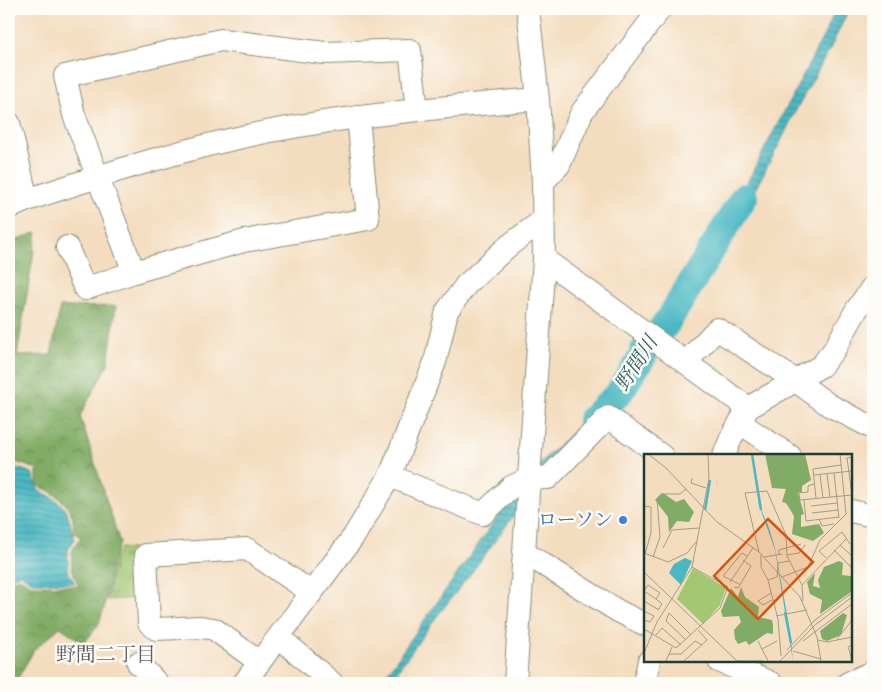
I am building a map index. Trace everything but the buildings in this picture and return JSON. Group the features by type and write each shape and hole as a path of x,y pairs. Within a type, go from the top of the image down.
{"street":[{"path":"515,683 544,259 543,182 538,99 528,9"},
{"path":"543,182 559,165 582,112 660,9"},
{"path":"134,272 74,114 65,76 221,40 325,53 410,50 417,110"},
{"path":"9,122 18,204 98,176 174,153 271,131 358,117 538,99"},
{"path":"67,247 85,289 134,272 244,241 368,219 358,117"},
{"path":"244,683 354,536 390,476 435,362 447,311 466,286 507,246 543,220"},
{"path":"544,259 686,362 788,454"},
{"path":"725,454 744,415 821,366 834,350 857,309 873,286"},
{"path":"686,362 717,329 829,405 873,428"},
{"path":"390,476 483,514 511,487 528,478 548,478 608,417 659,454"},
{"path":"852,511 873,516"},
{"path":"259,662 214,630 201,627 156,629 149,623 146,555 248,549 311,592"},
{"path":"525,553 618,611 644,625"},
{"path":"279,637 332,683"},
{"path":"644,683 650,662"},
{"path":"721,662 771,683"},
{"path":"138,663 157,683"},
{"path":"848,683 873,672"}],"green space":[{"path":"37,232 17,356 51,355 60,307 116,306 108,364 80,416 120,543 112,563 104,608 98,626 84,643 60,627 34,650 18,678 21,683 9,683 9,581 19,578 31,585 79,586 71,561 73,549 81,537 74,533 73,517 68,508 57,496 37,485 37,469 12,461 9,476 9,243"},
{"path":"121,548 138,550 141,598 107,600 114,562"}],"water":[{"name":"野間川","path":"835,9 849,9 832,45 719,257 705,278 631,379 598,417 548,469 389,683 380,683 506,505 544,459 604,402 624,378 656,328 688,290 717,244 729,217 829,25"},
{"path":"18,468 32,473 38,489 55,500 66,511 75,539 67,551 69,573 75,583 32,582 20,574 9,578 9,481"}],"waterway":[{"name":"野間川","path":"591,420 619,393 643,356 643,352 666,324 744,197"}],"place":[{"name":"ローソン","path":"623,520"}],"district":[{"name":"野間二丁目","path":"106,655"}]}
